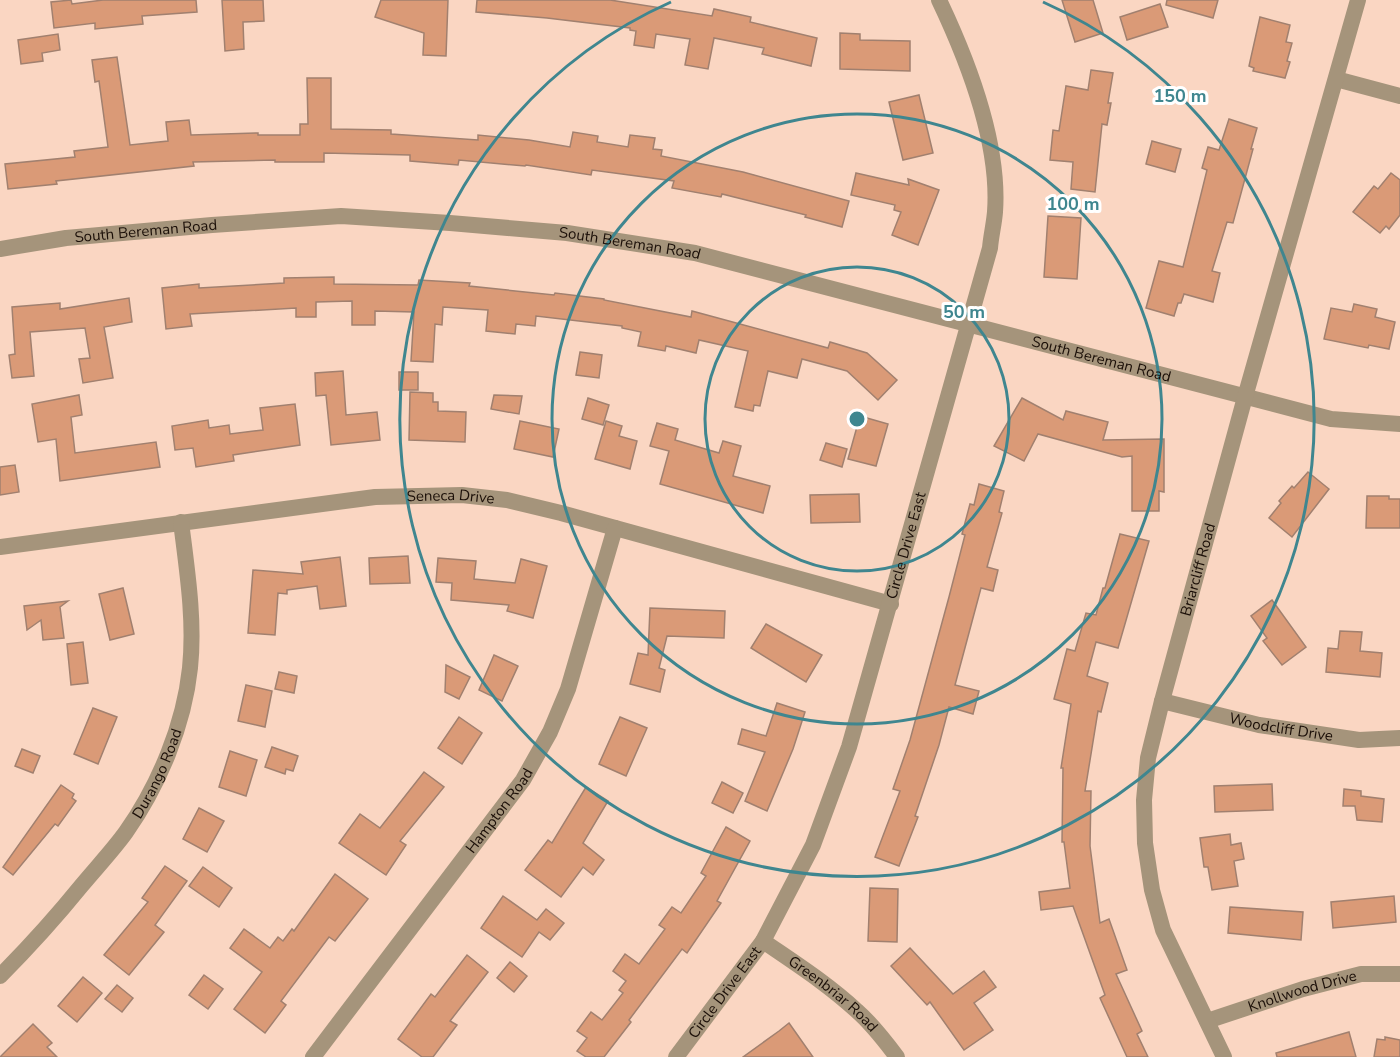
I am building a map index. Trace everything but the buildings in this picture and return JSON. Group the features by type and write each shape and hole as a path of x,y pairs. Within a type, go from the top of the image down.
{"street":[{"name":"Circle Drive East","path":"676,1057 763,940 813,845 849,747 990,248 995,211 988,140 977,93 956,35 939,0"},
{"name":"Briarcliff Road","path":"1224,1057 1163,930 1152,890 1145,843 1144,800 1148,758 1245,397 1358,0"},
{"path":"1336,79 1400,96"},
{"name":"South Bereman Road","path":"0,249 77,237 341,216 567,233 695,253 1331,419 1400,424"},
{"name":"Seneca Drive","path":"0,547 375,497 462,495 507,500 891,604"},
{"name":"Durango Road","path":"0,976 44,931 126,831 165,759 181,712 190,668 191,615 181,522"},
{"name":"Hampton Road","path":"313,1057 528,771 550,732 568,689 615,528"},
{"name":"Woodcliff Drive","path":"1162,701 1259,725 1359,740 1400,738"},
{"name":"Greenbriar Road","path":"763,940 833,990 858,1011 897,1057"},
{"name":"Knollwood Drive","path":"1207,1022 1303,989 1361,974 1400,974"}]}
